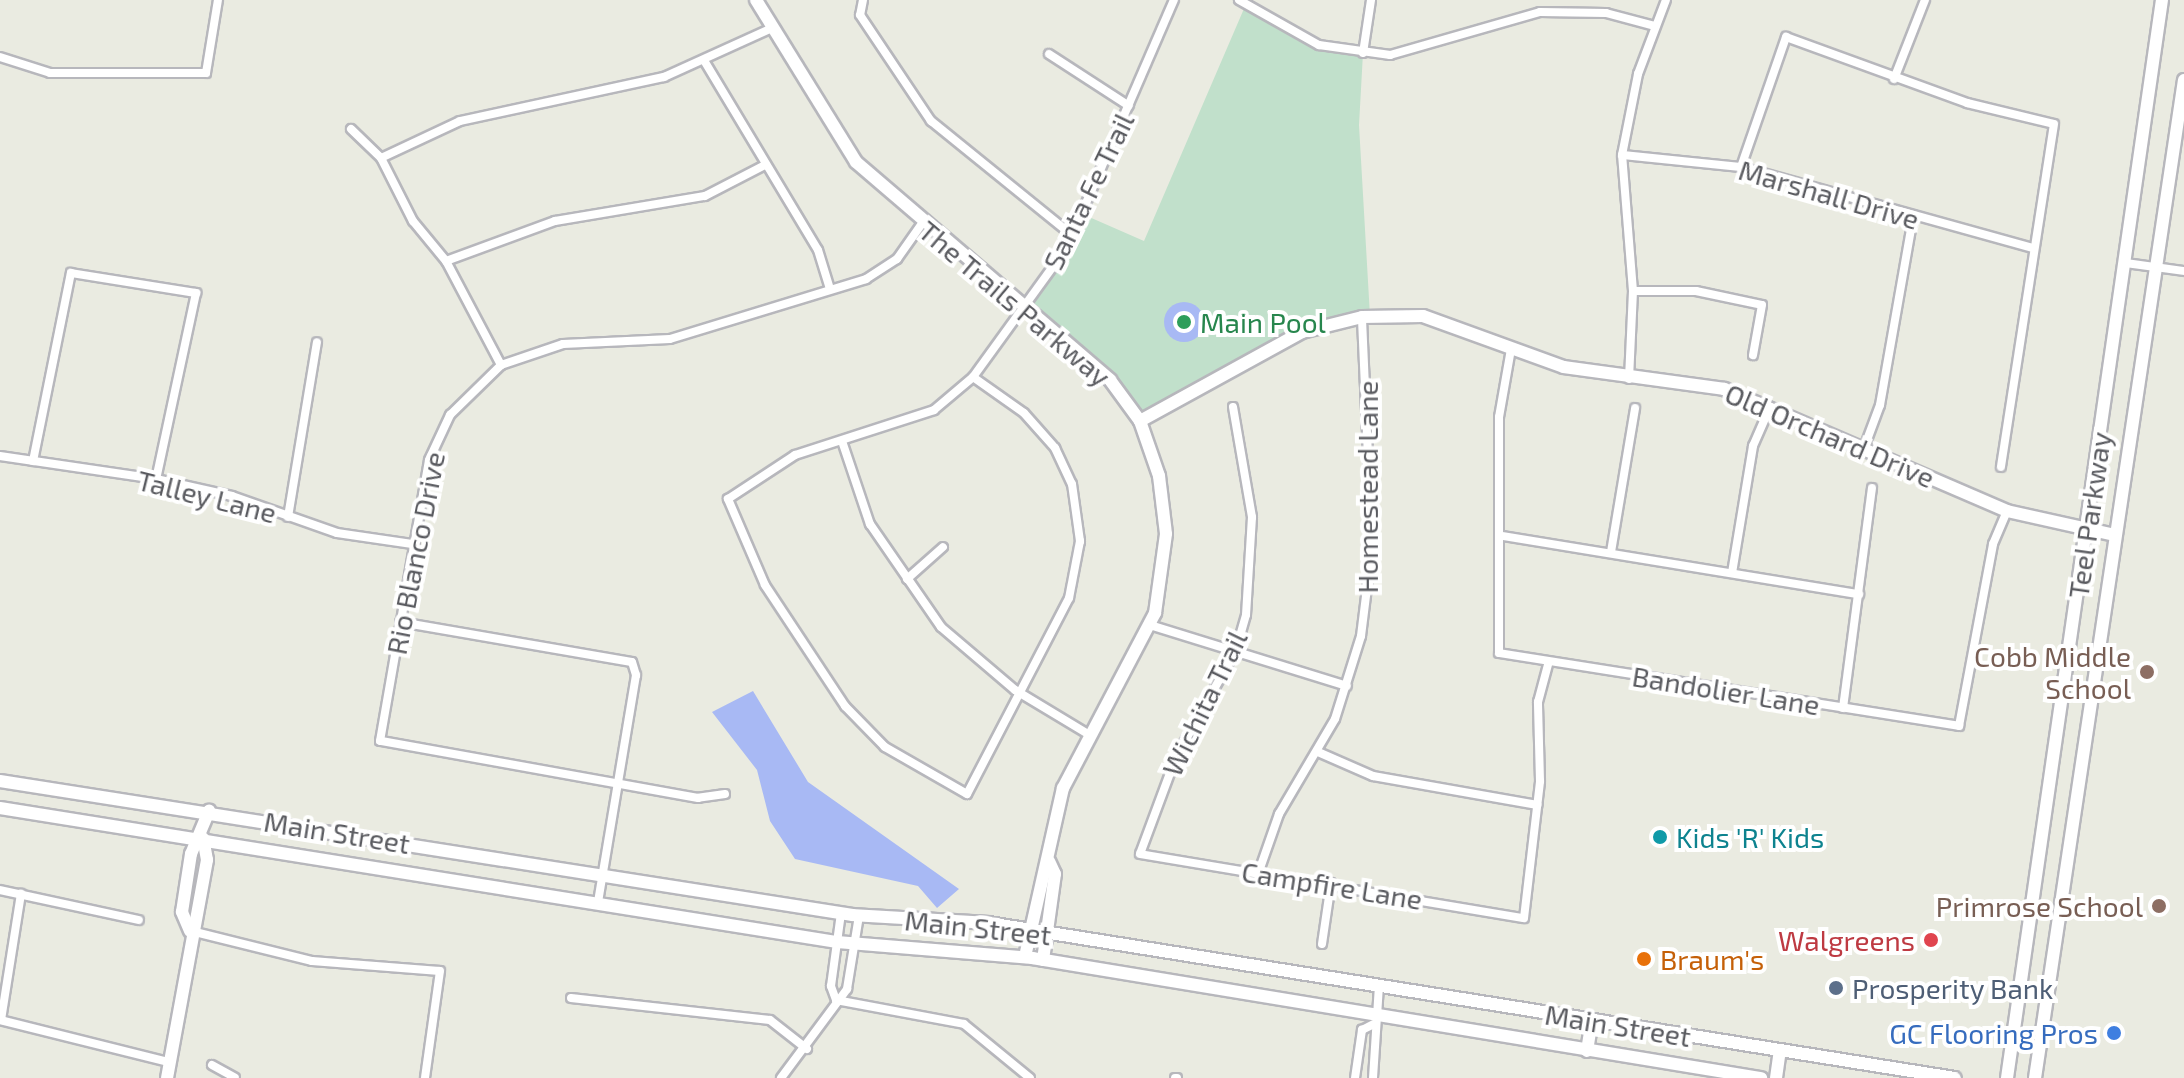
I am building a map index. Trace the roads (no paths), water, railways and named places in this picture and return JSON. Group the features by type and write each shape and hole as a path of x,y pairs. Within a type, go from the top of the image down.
{"main road":[{"name":"The Trails Parkway","path":"756,0 856,162 921,225 1098,368 1140,421 1159,476 1166,534 1150,625 1088,734 1063,788 1049,861 1039,872 1025,957"},
{"name":"Teel Parkway","path":"2007,1078 2162,0"},
{"name":"Teel Parkway","path":"2035,1078 2184,80"},
{"name":"Old Orchard Drive","path":"1140,421 1277,342 1362,317 1423,316 1511,349 1628,380 1724,389 1770,406 2007,511 2115,535"},
{"path":"2058,737 2084,742"},
{"name":"Main Street","path":"0,781 209,811 859,916 1029,929 1955,1078"},
{"name":"Main Street","path":"0,808 203,838 837,942 1025,957 1374,1019 1761,1078"},
{"path":"167,1078 190,931 182,912 191,854 203,838 209,811"},
{"name":"The Trails Parkway","path":"1043,960 1055,874 1049,861"},
{"path":"1587,1051 1592,1021"},
{"path":"1776,1078 1780,1050"}],"street":[{"path":"0,57 50,73 206,73 218,0"},
{"name":"Santa Fe Trail","path":"1015,690 967,794 885,747 845,706 765,585 728,499 795,455 934,410 973,377 1025,310 1072,235 1174,0"},
{"path":"1239,0 1319,45 1363,53 1436,46 1540,12 1606,13 1655,26"},
{"path":"1363,53 1371,0"},
{"path":"1628,380 1633,291 1622,155 1655,26 1666,0"},
{"path":"1894,79 1925,0"},
{"path":"862,2 931,121 1072,235"},
{"path":"381,158 460,121 622,89 705,62 774,27"},
{"path":"1741,167 1758,98 1786,37 1894,79 2054,124 2001,467"},
{"path":"1049,54 1129,106"},
{"path":"705,62 818,250 830,289"},
{"path":"351,129 381,158 413,221 446,261 501,365"},
{"name":"Marshall Drive","path":"1622,155 1741,167 1913,218 2033,248"},
{"path":"446,261 555,221 705,196 765,165"},
{"path":"1864,448 1880,405 1913,218"},
{"name":"Rio Blanco Drive","path":"615,781 380,741 412,544 441,428 501,365 563,344 670,339 830,289 888,266 921,225"},
{"path":"2126,263 2184,271"},
{"path":"33,461 71,273 196,293 156,479"},
{"path":"1633,291 1696,291 1762,305 1753,355"},
{"name":"Homestead Lane","path":"1258,874 1279,814 1318,752 1347,686 1361,636 1372,548 1362,317"},
{"path":"288,517 317,342"},
{"path":"1511,349 1499,417 1503,536 1859,594"},
{"path":"973,377 1045,434 1078,505 1079,562 1069,598 1015,690"},
{"path":"1732,573 1753,446 1770,406"},
{"name":"Wichita Trail","path":"1140,854 1176,757 1236,650 1253,537 1233,407"},
{"path":"1611,552 1635,408"},
{"path":"842,441 870,524 941,627 1015,690 1088,734"},
{"name":"Talley Lane","path":"0,456 156,479 337,533 412,544"},
{"path":"1843,708 1872,488"},
{"name":"Bandolier Lane","path":"1503,536 1494,650 1548,664 1959,726 1993,544 2007,511"},
{"path":"907,579 943,547"},
{"path":"400,622 632,662 636,675 615,781 598,903"},
{"path":"1150,625 1347,686"},
{"path":"1318,752 1373,776 1537,805 1538,702 1548,664"},
{"path":"615,781 698,798 725,794"},
{"name":"Campfire Lane","path":"1140,854 1331,883 1524,918 1537,805"},
{"path":"1322,944 1331,883"},
{"path":"0,890 139,920"},
{"path":"21,894 1,1020 169,1062"},
{"path":"836,1000 831,986 841,913"},
{"path":"781,1078 807,1049 836,1000 847,989 859,916"},
{"path":"190,931 312,961 440,971 425,1078"},
{"path":"1373,1078 1381,1034 1374,1019 1379,985"},
{"path":"571,998 770,1020 807,1049"},
{"path":"836,1000 964,1024 1030,1078"},
{"path":"1355,1078 1362,1030 1374,1019"},
{"path":"212,1065 235,1078"}],"water":[{"name":"Main Pool","path":"1184,302 1198,308 1204,322 1198,336 1184,342 1170,336 1164,322 1170,308"},
{"path":"753,691 808,782 959,889 937,908 918,886 795,859 770,821 757,770 712,712"}],"place":[{"name":"Main Pool","path":"1184,322"},
{"name":"Cobb Middle School","path":"2147,672"},
{"name":"Kids 'R' Kids","path":"1660,837"},
{"name":"Primrose School","path":"2159,906"},
{"name":"Walgreens","path":"1931,940"},
{"name":"Braum's","path":"1644,959"},
{"name":"Prosperity Bank","path":"1836,988"},
{"name":"GC Flooring Pros","path":"2114,1033"}]}
